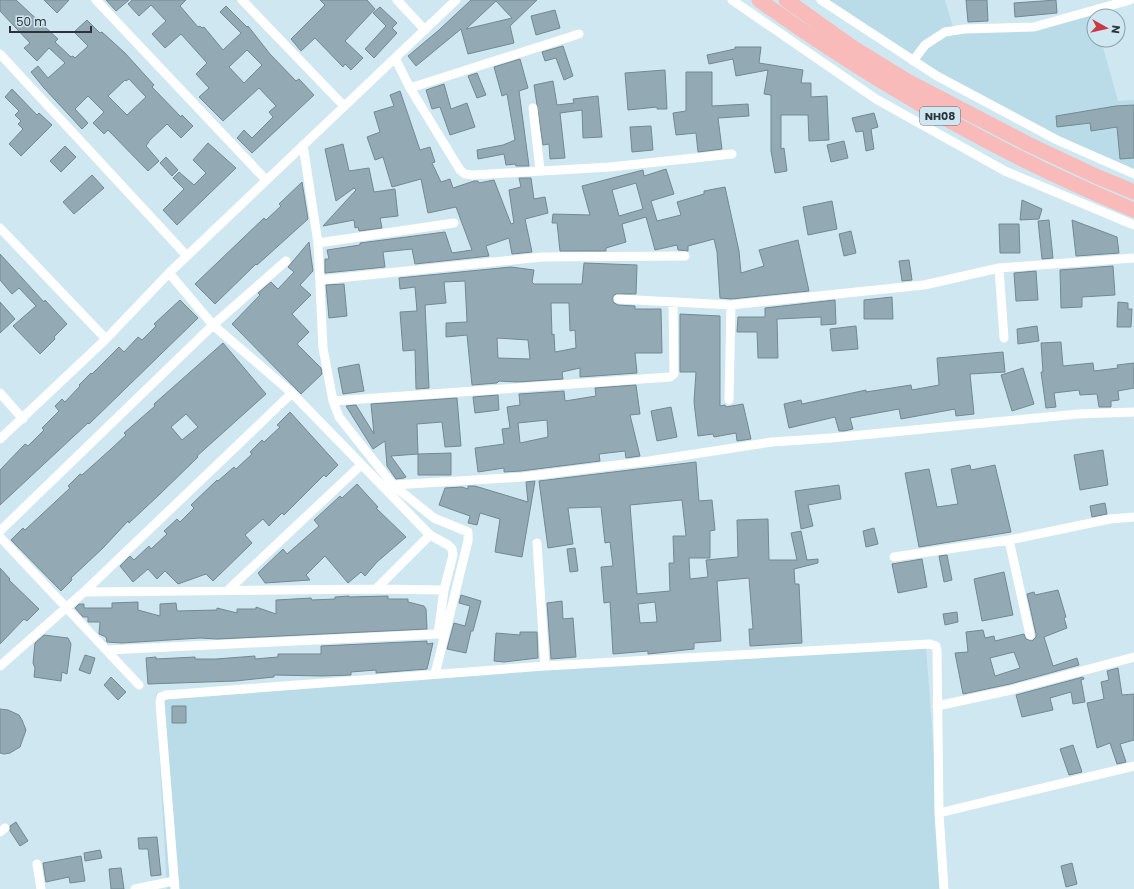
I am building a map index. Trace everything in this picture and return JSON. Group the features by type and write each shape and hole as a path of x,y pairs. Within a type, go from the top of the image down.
{"highway":[{"name":"NH08","path":"759,0 836,54 899,94 1012,155 1084,189 1134,210"},
{"name":"NH08","path":"786,0 855,49 907,81 1028,144 1098,177 1133,189"}],"street":[{"path":"96,0 266,180"},
{"path":"242,0 344,106"},
{"path":"397,0 425,30"},
{"path":"0,439 23,419 106,339 169,273 456,0"},
{"path":"732,0 876,99 1006,171 1134,225"},
{"path":"821,0 937,76 1058,140 1134,174"},
{"path":"913,61 925,45 945,32 964,29 1034,27 1130,0"},
{"path":"410,88 579,34"},
{"path":"0,54 187,256"},
{"path":"395,58 410,88 460,170 465,174 473,175 610,167 732,154"},
{"path":"533,108 540,170"},
{"path":"303,145 318,243 323,348 333,401 339,417 393,485 434,518 468,532 468,541 435,674"},
{"path":"318,243 454,223"},
{"path":"0,228 106,339"},
{"path":"320,280 420,271 542,257 685,256"},
{"path":"618,299 731,305 924,285 999,268 1134,258"},
{"path":"0,531 213,325 286,261"},
{"path":"999,268 1004,338"},
{"path":"108,650 438,634 444,590 453,555 452,549 448,544 430,535 292,393 213,325 169,273"},
{"path":"333,401 670,377 674,374 674,302"},
{"path":"729,400 731,305"},
{"path":"0,393 23,419"},
{"path":"0,666 66,606 84,592 292,393"},
{"path":"393,485 522,477 650,461 772,442 831,438 1078,414 1134,412"},
{"path":"227,591 361,465"},
{"path":"894,557 1009,540 1110,519 1134,517"},
{"path":"376,589 430,535"},
{"path":"0,537 108,650 139,685"},
{"path":"1009,540 1030,635"},
{"path":"537,544 545,666"},
{"path":"84,592 376,589 444,590"},
{"path":"135,889 174,885 161,697 166,695 545,666 930,644 936,646 937,651 939,813 944,889"},
{"path":"937,706 1011,690 1134,658"},
{"path":"939,813 1134,766"},
{"path":"37,864 41,889"}],"shaded area":[{"path":"821,0 945,0 954,30 1013,27 1086,12 1086,48 1103,48 1118,101 1134,100 1134,174 937,76"},
{"path":"926,646 944,889 167,889 156,694"}],"building":[{"path":"0,0 16,0 58,39 55,42 71,57 73,56 75,58 88,46 74,32 87,20 100,33 102,32 125,53 154,85 152,87 181,117 182,115 193,126 181,138 167,124 150,140 146,146 159,161 148,171 108,130 104,134 93,123 104,112 88,96 75,109 88,123 82,129 44,88 31,72 38,66 48,78 65,63 49,48 37,61 24,48 30,43 0,11","holes":["129,79 146,97 127,115 108,96 125,80 126,81"]},
{"path":"44,0 69,0 57,13"},
{"path":"106,0 129,0 116,11"},
{"path":"132,0 186,0 180,6 198,27 204,27 223,50 241,33 220,12 226,6 247,27 248,26 270,54 296,81 299,79 314,95 252,153 237,138 244,130 252,138 273,117 269,112 276,106 259,88 223,121 199,97 209,88 196,74 207,63 181,34 165,48 152,34 166,21 151,5 139,16 128,4","holes":["247,50 262,65 244,83 229,67"]},
{"path":"320,0 367,0 375,9 345,41 363,58 351,70 345,64 343,67 315,38 301,51 291,39 325,5"},
{"path":"471,0 537,0 510,26 514,43 468,54 461,29 416,66 408,56","holes":["496,1 512,18 466,29"]},
{"path":"966,0 987,0 988,21 968,22"},
{"path":"1056,0 1057,13 1015,17 1014,3"},
{"path":"380,7 397,23 392,28 397,33 374,58 365,49 386,26 373,13"},
{"path":"555,10 560,28 536,35 531,16"},
{"path":"563,46 573,76 564,80 556,58 545,61 542,52"},
{"path":"735,47 761,47 759,63 803,70 801,83 811,83 811,97 827,96 829,140 809,141 808,115 781,115 781,149 784,148 787,171 775,173 771,151 771,95 764,94 768,70 736,76 733,59 709,64 707,55 735,49"},
{"path":"520,59 528,88 519,91 529,166 516,166 515,164 506,165 504,154 478,159 477,150 503,145 515,140 507,94 502,96 494,67"},
{"path":"665,70 667,109 657,109 657,107 628,110 625,73"},
{"path":"686,72 712,72 712,106 748,104 749,116 718,118 722,149 698,152 696,133 676,135 673,113 686,111"},
{"path":"477,73 486,95 477,98 468,76"},
{"path":"553,81 557,105 574,103 573,99 598,96 602,137 583,138 582,110 560,113 565,158 550,159 549,144 543,145 534,85"},
{"path":"444,84 451,109 467,103 475,127 450,135 440,107 432,109 426,90"},
{"path":"12,89 37,115 39,113 52,125 21,156 9,144 23,129 18,124 21,121 15,115 19,111 5,97"},
{"path":"400,91 420,150 430,147 435,162 432,163 441,182 450,179 453,188 474,181 478,181 479,183 494,180 511,224 514,223 509,190 521,187 519,178 531,178 534,199 545,197 548,213 525,219 532,252 512,254 509,238 486,246 489,256 415,264 412,249 383,252 385,267 325,273 325,259 329,259 327,250 360,245 360,243 445,232 452,253 472,250 456,207 428,213 421,179 392,187 383,157 375,160 367,137 380,132 374,112 394,106 390,95"},
{"path":"1134,105 1134,158 1120,159 1117,127 1091,131 1090,123 1057,127 1056,116 1116,106"},
{"path":"874,113 878,127 871,129 874,149 866,151 863,131 856,132 852,118"},
{"path":"651,126 653,150 632,152 630,127"},
{"path":"844,141 848,158 831,162 827,145"},
{"path":"208,143 236,168 177,225 163,210 184,189 173,178 179,172 194,185 206,173 193,160"},
{"path":"343,144 349,171 369,168 374,192 395,189 398,216 380,218 382,228 359,231 358,227 355,228 354,220 323,226 356,190 354,188 336,201 325,149"},
{"path":"65,146 76,157 61,172 50,161"},
{"path":"166,157 178,170 172,176 160,163"},
{"path":"666,169 674,194 651,201 657,221 681,215 677,202 704,194 704,191 725,187 739,251 741,273 764,266 759,250 798,240 809,291 731,299 720,298 717,252 714,239 688,246 688,251 678,250 677,245 655,250 646,217 622,224 626,242 606,248 606,251 560,251 557,223 552,223 553,214 590,215 582,186 643,170 644,176","holes":["636,183 643,209 619,216 612,190"]},
{"path":"92,175 104,188 74,214 63,202"},
{"path":"302,182 308,219 257,265 256,264 215,304 195,284 264,218 266,220 281,206 279,204"},
{"path":"1022,200 1042,209 1039,219 1020,220"},
{"path":"832,201 837,229 808,235 803,207"},
{"path":"1049,220 1053,258 1042,259 1038,221"},
{"path":"1072,220 1117,237 1119,253 1076,256"},
{"path":"999,224 1019,224 1020,253 1000,253"},
{"path":"851,231 856,253 844,256 839,234"},
{"path":"309,242 313,271 300,285 311,295 292,314 309,332 297,344 321,368 322,374 301,394 232,324 260,295 258,293 271,282 278,289 294,272 288,267"},
{"path":"0,254 44,302 45,300 67,324 40,354 13,326 36,306 19,288 12,294 0,280"},
{"path":"909,260 912,280 902,281 899,261"},
{"path":"584,263 637,265 636,294 616,294 613,296 613,302 618,305 635,306 635,309 661,309 662,353 635,353 637,373 580,377 580,368 562,372 563,379 517,382 499,381 497,383 472,385 467,335 446,337 446,323 467,322 465,281 444,282 446,303 425,305 429,388 416,389 415,350 403,351 400,312 417,311 415,287 400,289 399,278 511,267 534,270 532,282 534,284 582,284","holes":["551,303 569,303 570,331 575,330 576,348 555,352 554,334 552,335","497,338 528,340 530,359 498,358"]},
{"path":"1113,266 1115,295 1082,297 1082,307 1061,308 1060,270"},
{"path":"1036,271 1038,300 1016,301 1014,273"},
{"path":"344,284 347,316 329,318 326,285"},
{"path":"892,297 893,319 864,319 864,300"},
{"path":"180,300 198,318 89,424 88,423 0,505 0,470 25,444 28,446 44,430 42,428 59,411 55,406 62,399 65,402 80,386 79,385 119,347 124,352 138,337 142,340 156,326 154,324"},
{"path":"835,300 836,324 821,325 821,317 777,319 778,358 758,358 757,332 737,332 738,317 765,317 765,308"},
{"path":"0,302 15,319 0,333"},
{"path":"1118,302 1128,303 1128,309 1132,309 1131,327 1117,327"},
{"path":"680,314 720,316 720,406 725,405 726,407 743,404 751,439 737,441 736,433 714,437 713,434 698,436 694,402 696,372 680,372"},
{"path":"856,326 858,349 832,351 830,329"},
{"path":"1037,326 1039,341 1018,344 1017,329"},
{"path":"1061,342 1063,366 1093,363 1094,371 1118,368 1117,365 1134,363 1134,388 1118,391 1119,400 1111,401 1111,407 1099,407 1097,394 1080,395 1079,390 1054,393 1056,407 1046,408 1041,372 1043,372 1041,343"},
{"path":"223,343 266,394 197,456 198,457 129,523 128,521 103,548 71,578 72,580 61,591 11,540 23,528 25,530 70,488 68,486 80,474 82,475 126,435 124,433 155,406 154,404","holes":["186,414 198,427 182,440 171,427"]},
{"path":"1003,352 1005,372 970,374 974,414 956,416 955,409 901,419 899,409 850,418 853,429 844,431 839,431 835,417 789,428 784,404 801,400 802,404 866,390 866,392 911,385 912,390 939,385 937,358"},
{"path":"359,364 364,391 343,394 338,368"},
{"path":"1023,368 1034,404 1012,411 1001,375"},
{"path":"636,385 640,414 630,415 640,456 626,458 625,451 599,454 600,461 521,471 504,472 504,468 478,472 475,448 504,444 502,429 510,428 507,407 520,405 519,394 564,391 565,401 596,396 595,388","holes":["547,420 548,437 520,443 518,423"]},
{"path":"498,395 499,410 475,413 473,397"},
{"path":"457,398 461,446 445,447 442,422 417,424 418,454 391,456 406,477 396,479 387,466 385,441 373,449 346,406 356,405 374,434 371,404"},
{"path":"671,407 677,437 657,441 651,411"},
{"path":"290,412 338,465 326,477 324,475 284,515 282,513 269,526 263,519 245,535 252,543 213,581 206,574 178,584 165,571 157,579 148,569 133,582 120,566 130,556 134,560 149,546 151,549 167,534 164,531 177,519 180,522 194,508 191,505 217,480 218,481 234,467 236,469 252,454 250,452 262,440 264,442 280,427 277,425"},
{"path":"1103,450 1108,485 1080,490 1074,455"},
{"path":"451,453 451,475 418,475 418,454"},
{"path":"696,462 699,501 712,500 715,530 710,531 710,558 689,558 690,579 708,577 706,560 738,557 737,520 768,519 769,560 797,560 791,533 801,531 807,560 818,559 818,563 794,569 795,584 799,584 802,643 750,646 749,629 753,629 749,578 717,581 721,641 694,643 694,649 648,654 648,651 613,654 610,602 604,603 601,567 613,566 610,542 605,543 601,507 568,508 573,544 548,548 539,481","holes":["682,500 686,536 673,536 674,563 669,563 670,591 637,594 630,505","655,602 657,622 640,623 638,604"]},
{"path":"970,465 971,470 995,465 1011,532 919,547 905,473 929,469 937,507 958,504 951,469"},
{"path":"535,481 522,557 495,552 500,519 480,513 477,525 468,523 470,516 439,505 445,488 462,487 468,489 468,486 475,486 528,502 526,482"},
{"path":"357,484 378,507 376,508 406,537 377,562 365,576 361,572 348,583 325,556 306,575 310,580 265,583 258,573 283,549 287,554 319,526 314,520 340,496 342,498"},
{"path":"839,485 841,499 808,505 813,526 801,529 795,491"},
{"path":"1105,503 1107,514 1092,517 1090,506"},
{"path":"874,528 878,544 866,547 863,531"},
{"path":"575,548 578,571 570,572 567,549"},
{"path":"947,555 952,580 944,582 939,556"},
{"path":"922,559 927,587 898,593 892,564"},
{"path":"0,568 10,579 9,580 39,609 27,621 24,619 0,644"},
{"path":"1004,572 1013,615 982,621 974,579"},
{"path":"1058,590 1066,617 1064,618 1067,628 1044,637 1053,666 1077,658 1079,665 1010,684 963,694 955,653 968,652 966,632 983,630 985,638 994,636 995,641 1024,634 1026,639 1032,641 1036,637 1036,634 1027,594 1034,592 1035,595","holes":["1014,652 1020,668 995,676 990,658"]},
{"path":"461,595 481,601 473,631 471,631 466,653 447,649 454,623 465,626 470,606 459,603"},
{"path":"388,596 388,599 408,599 408,602 424,606 426,609 427,629 217,639 200,638 122,643 107,642 106,637 99,634 100,622 88,622 88,617 83,617 75,608 79,604 84,604 84,608 112,608 112,603 138,602 138,610 160,616 160,604 176,603 177,611 217,610 217,608 237,613 237,609 256,609 256,607 276,614 276,600 311,598 312,600 335,599 335,597"},
{"path":"562,601 563,619 573,618 576,657 551,659 547,603"},
{"path":"957,612 958,622 945,625 943,614"},
{"path":"520,632 537,632 538,658 504,662 494,661 496,633 520,635"},
{"path":"44,635 68,638 71,644 67,674 62,672 61,681 34,677 35,668 33,663 35,643"},
{"path":"427,641 427,644 433,643 427,669 376,673 376,670 351,672 351,675 274,675 274,677 235,681 148,684 146,658 156,657 156,659 195,657 195,659 216,659 255,656 255,659 278,657 278,654 321,654 321,646"},
{"path":"85,655 95,658 90,674 79,670"},
{"path":"1118,668 1122,695 1134,694 1134,740 1120,744 1126,762 1117,764 1110,743 1097,748 1087,703 1104,699 1101,682 1109,680 1107,671"},
{"path":"111,677 126,692 118,700 104,685"},
{"path":"1083,677 1084,679 1081,680 1085,702 1073,704 1071,692 1050,698 1053,710 1022,717 1016,695"},
{"path":"172,706 186,706 186,723 172,723"},
{"path":"0,709 8,710 19,715 26,730 20,747 10,753 4,754 0,753"},
{"path":"1073,745 1082,772 1069,775 1060,749"},
{"path":"16,822 28,841 20,846 10,831 10,826"},
{"path":"157,837 161,875 151,876 148,849 139,849 138,838"},
{"path":"100,850 102,858 85,861 84,853"},
{"path":"81,856 85,881 70,883 69,877 46,882 43,863"},
{"path":"1072,863 1077,884 1066,887 1061,866"},
{"path":"121,868 124,889 111,889 109,869"}]}
